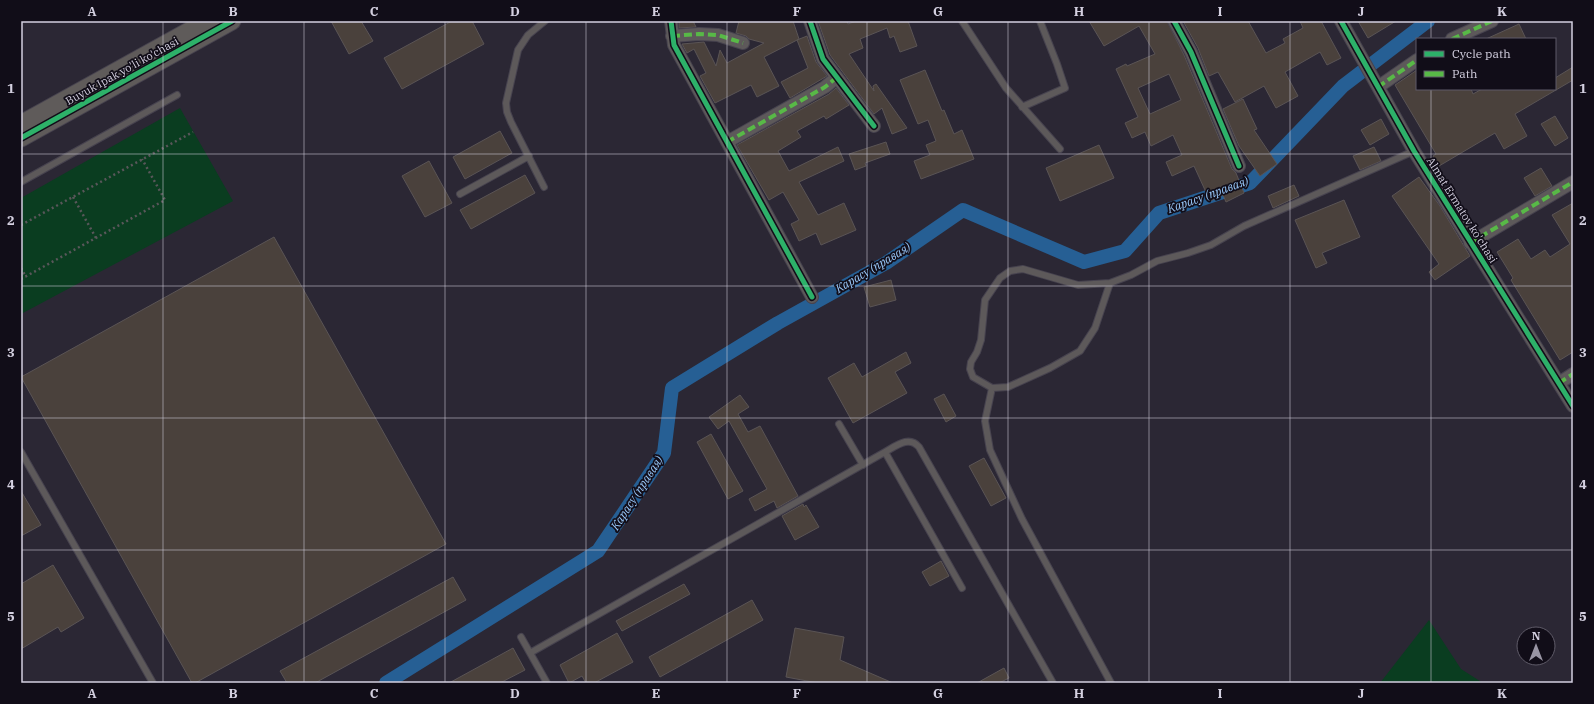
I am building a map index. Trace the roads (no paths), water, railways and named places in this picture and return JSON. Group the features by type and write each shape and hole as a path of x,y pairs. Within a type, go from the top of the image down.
{"street":[{"name":"Buyuk Ipak yo'li ko'chasi","path":"21,124 207,21"},
{"name":"Buyuk Ipak yo'li ko'chasi","path":"21,138 232,21"},
{"path":"672,21 672,36 674,44 812,297"},
{"path":"810,21 823,59 874,126"},
{"path":"1174,21 1191,52 1239,166"},
{"name":"Almat Ermatov ko'chasi","path":"1341,21 1414,151 1573,406"},
{"path":"1454,38 1492,21"},
{"path":"672,36 699,34 718,35 744,43"},
{"path":"1377,84 1416,61"},
{"path":"727,142 825,87 836,78"},
{"path":"1470,243 1573,182"},
{"path":"1558,383 1573,374"}],"lane":[{"path":"544,187 511,122 507,112 506,103 518,50 528,35 545,21"},
{"path":"962,21 1006,88 1060,149"},
{"path":"1022,106 1065,88 1040,21"},
{"path":"21,182 177,95"},
{"path":"1110,283 1095,328 1080,350 1050,368 1008,387 992,388 973,377 970,369 971,362 977,352 981,340 986,300 1000,278 1010,271 1023,270 1078,285 1110,283 1131,275 1157,261 1188,254 1211,245 1244,226 1414,151"},
{"path":"460,194 529,156"},
{"path":"992,388 985,421 990,450 1022,519 1110,683"},
{"path":"840,424 863,465"},
{"path":"530,653 885,452 903,442 909,441 916,443 919,447 1054,683"},
{"path":"21,452 153,683"},
{"path":"885,452 962,588"},
{"path":"521,637 547,683"}],"waterway":[{"name":"Карасу (правая)","path":"386,683 598,551 664,453 672,388 778,323 886,263 963,210 1084,262 1125,251 1159,213 1250,183 1343,86 1428,21"}]}
